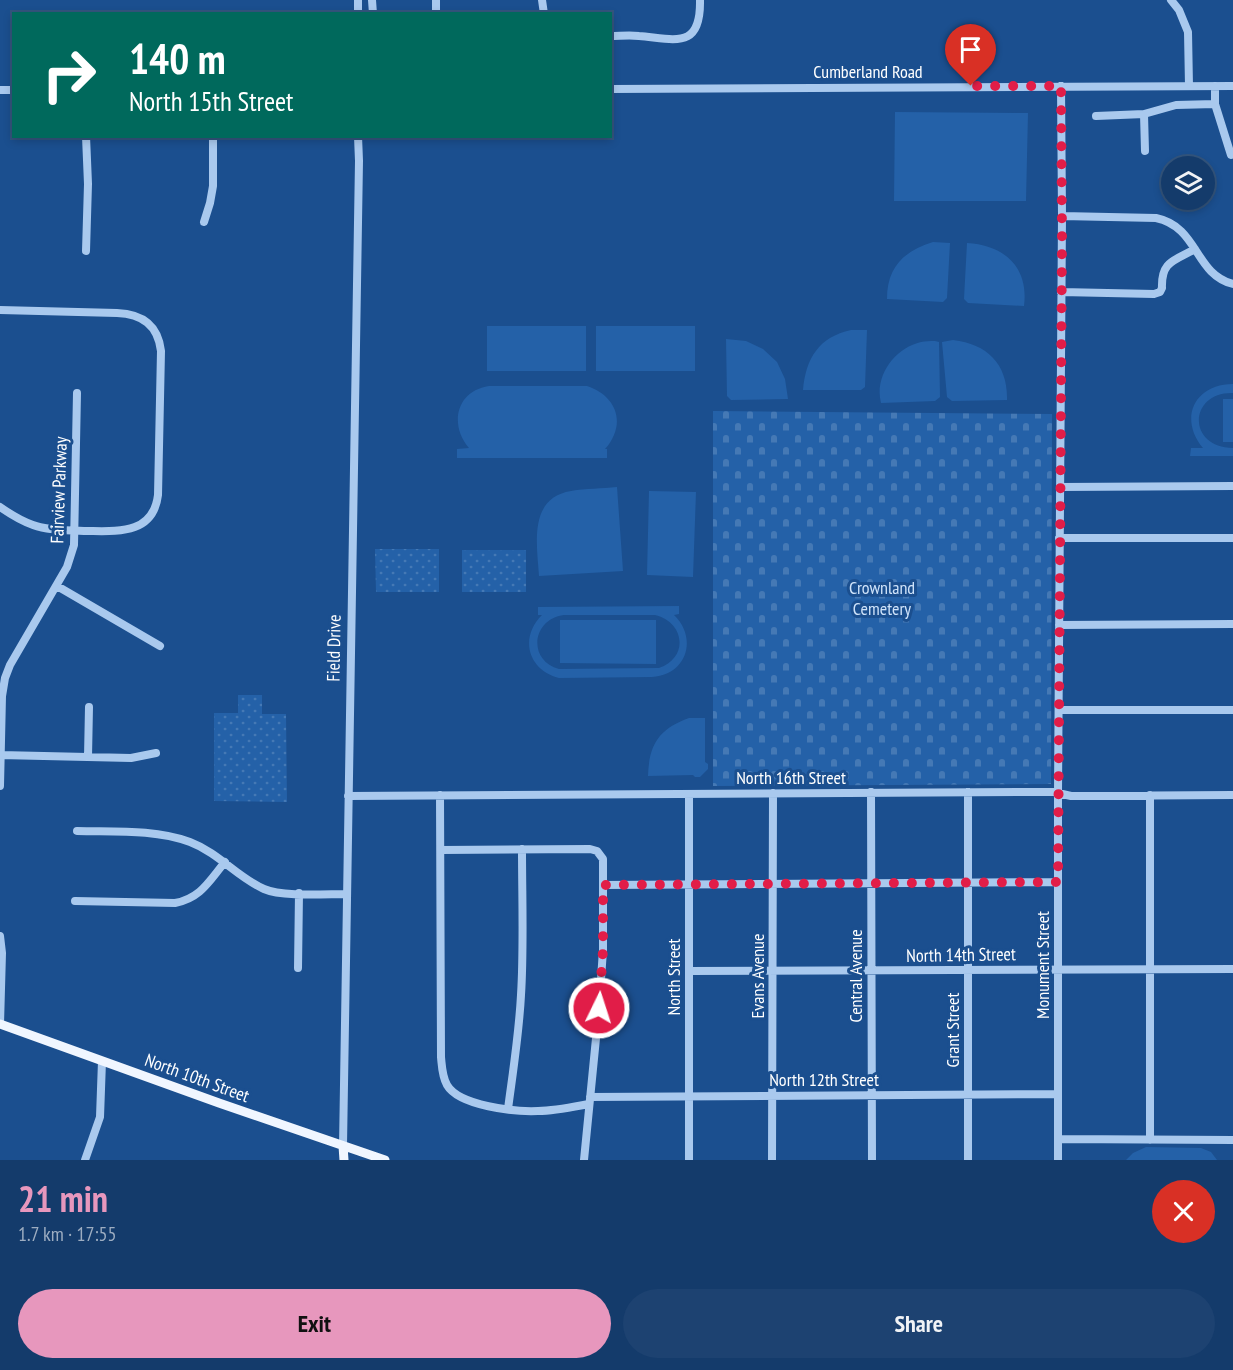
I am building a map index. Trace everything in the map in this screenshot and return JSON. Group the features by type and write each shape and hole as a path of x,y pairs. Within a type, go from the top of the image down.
{"main road":[{"name":"North 10th Street","path":"0,1024 385,1160"},
{"name":"Field Drive","path":"343,1146 344,1160"}],"street":[{"path":"612,36 661,39 686,37 698,25 700,0"},
{"path":"1171,0 1179,10 1188,32 1189,86"},
{"name":"Monument Street","path":"1058,1160 1061,86"},
{"path":"1215,86 1215,104 1231,155"},
{"name":"Cumberland Road","path":"612,88 1233,86"},
{"path":"1096,116 1144,114 1176,105 1215,104"},
{"path":"1144,114 1145,152"},
{"path":"1224,135 1233,135"},
{"path":"86,138 86,251"},
{"path":"204,222 213,186 213,138"},
{"name":"Field Drive","path":"343,1146 358,138"},
{"path":"1062,216 1163,220 1177,226 1211,272 1220,279 1233,284"},
{"path":"1061,292 1158,293 1162,288 1162,274 1166,267 1195,249"},
{"path":"0,310 136,315 156,333 161,351 157,502 150,516 134,528 116,531 52,529 33,525 0,507"},
{"name":"Fairview Parkway","path":"0,786 2,696 8,669 70,562 74,545 77,393"},
{"path":"1060,486 1233,486"},
{"path":"1059,538 1233,538"},
{"path":"57,586 160,646"},
{"path":"1059,625 1233,624"},
{"path":"88,757 89,707"},
{"path":"1059,710 1233,710"},
{"path":"0,755 131,758 156,753"},
{"name":"North 16th Street","path":"348,796 871,792 1233,795"},
{"name":"Central Avenue","path":"871,792 872,1160"},
{"name":"Grant Street","path":"968,792 968,1160"},
{"name":"Evans Avenue","path":"772,1160 773,793"},
{"name":"North Street","path":"689,794 689,1160"},
{"path":"440,795 441,850 590,849 597,851 603,859 603,950 584,1160"},
{"path":"1150,795 1150,1140"},
{"path":"77,831 163,835 204,848 263,888 277,892 346,894"},
{"path":"508,1109 521,994 522,849"},
{"name":"North 12th Street","path":"441,850 441,1057 446,1084 459,1097 508,1109 538,1111 590,1100 689,1096 1058,1094"},
{"path":"75,901 175,903 185,901 196,896 225,862"},
{"path":"603,885 1058,882"},
{"path":"298,968 299,893"},
{"path":"0,936 2,953 0,1024"},
{"name":"North 14th Street","path":"689,971 1233,969"},
{"path":"85,1160 100,1117 102,1061"},
{"path":"1058,1139 1233,1140"}],"green space":[{"path":"895,112 1028,113 1026,201 894,201"},
{"path":"933,242 950,243 947,298 943,302 887,299 890,278 899,262 914,250"},
{"path":"967,243 992,248 1011,261 1018,269 1022,280 1025,292 1024,306 968,303 964,299"},
{"path":"487,326 586,326 586,371 487,371"},
{"path":"596,326 695,326 695,371 596,371"},
{"path":"851,330 867,330 865,387 861,390 803,390 807,368 816,351 830,338"},
{"path":"726,339 746,341 763,349 777,362 785,379 788,399 731,400 727,396"},
{"path":"953,340 976,346 994,358 1004,376 1007,400 952,401 947,397 942,342"},
{"path":"939,342 940,397 935,401 881,403 881,383 884,373 895,357 912,345"},
{"path":"1233,384 1233,393 1218,395 1208,401 1201,410 1199,420 1201,430 1207,439 1218,446 1233,448 1233,456 1190,456 1191,448 1203,448 1192,425 1191,415 1194,405 1200,396 1209,390"},
{"path":"489,386 587,386 597,391 606,397 616,412 616,430 605,449 607,449 607,458 457,458 457,449 469,448 459,429 459,410 469,395"},
{"path":"1223,399 1233,399 1233,442 1223,442"},
{"name":"Crownland Cemetery","path":"713,411 1052,414 1051,784 713,786"},
{"path":"617,487 623,571 539,576 538,524 541,513 548,503 557,495 571,491"},
{"path":"649,491 696,492 693,577 647,575"},
{"path":"375,549 439,549 439,592 376,592"},
{"path":"462,550 526,550 526,592 462,592"},
{"path":"679,606 679,614 674,615 686,634 685,654 681,663 674,670 664,675 559,678 540,668 530,652 531,633 542,615 538,615 538,607","holes":["564,615 655,615 665,619 677,632 680,640 679,649 669,663 659,668 559,669 549,664 538,649 540,631 545,624 553,618"]},
{"path":"560,620 656,620 656,664 560,663"},
{"path":"238,695 262,695 262,714 286,714 287,802 214,801 214,713 238,713"},
{"path":"689,718 705,718 705,762 708,764 708,769 700,777 693,775 648,776 651,755 658,739 670,727"},
{"path":"1146,1147 1201,1148 1211,1152 1217,1160 1126,1160 1133,1153"}],"route":[{"path":"599,1008 603,950 603,885 1058,882 1061,86 971,86"}]}
